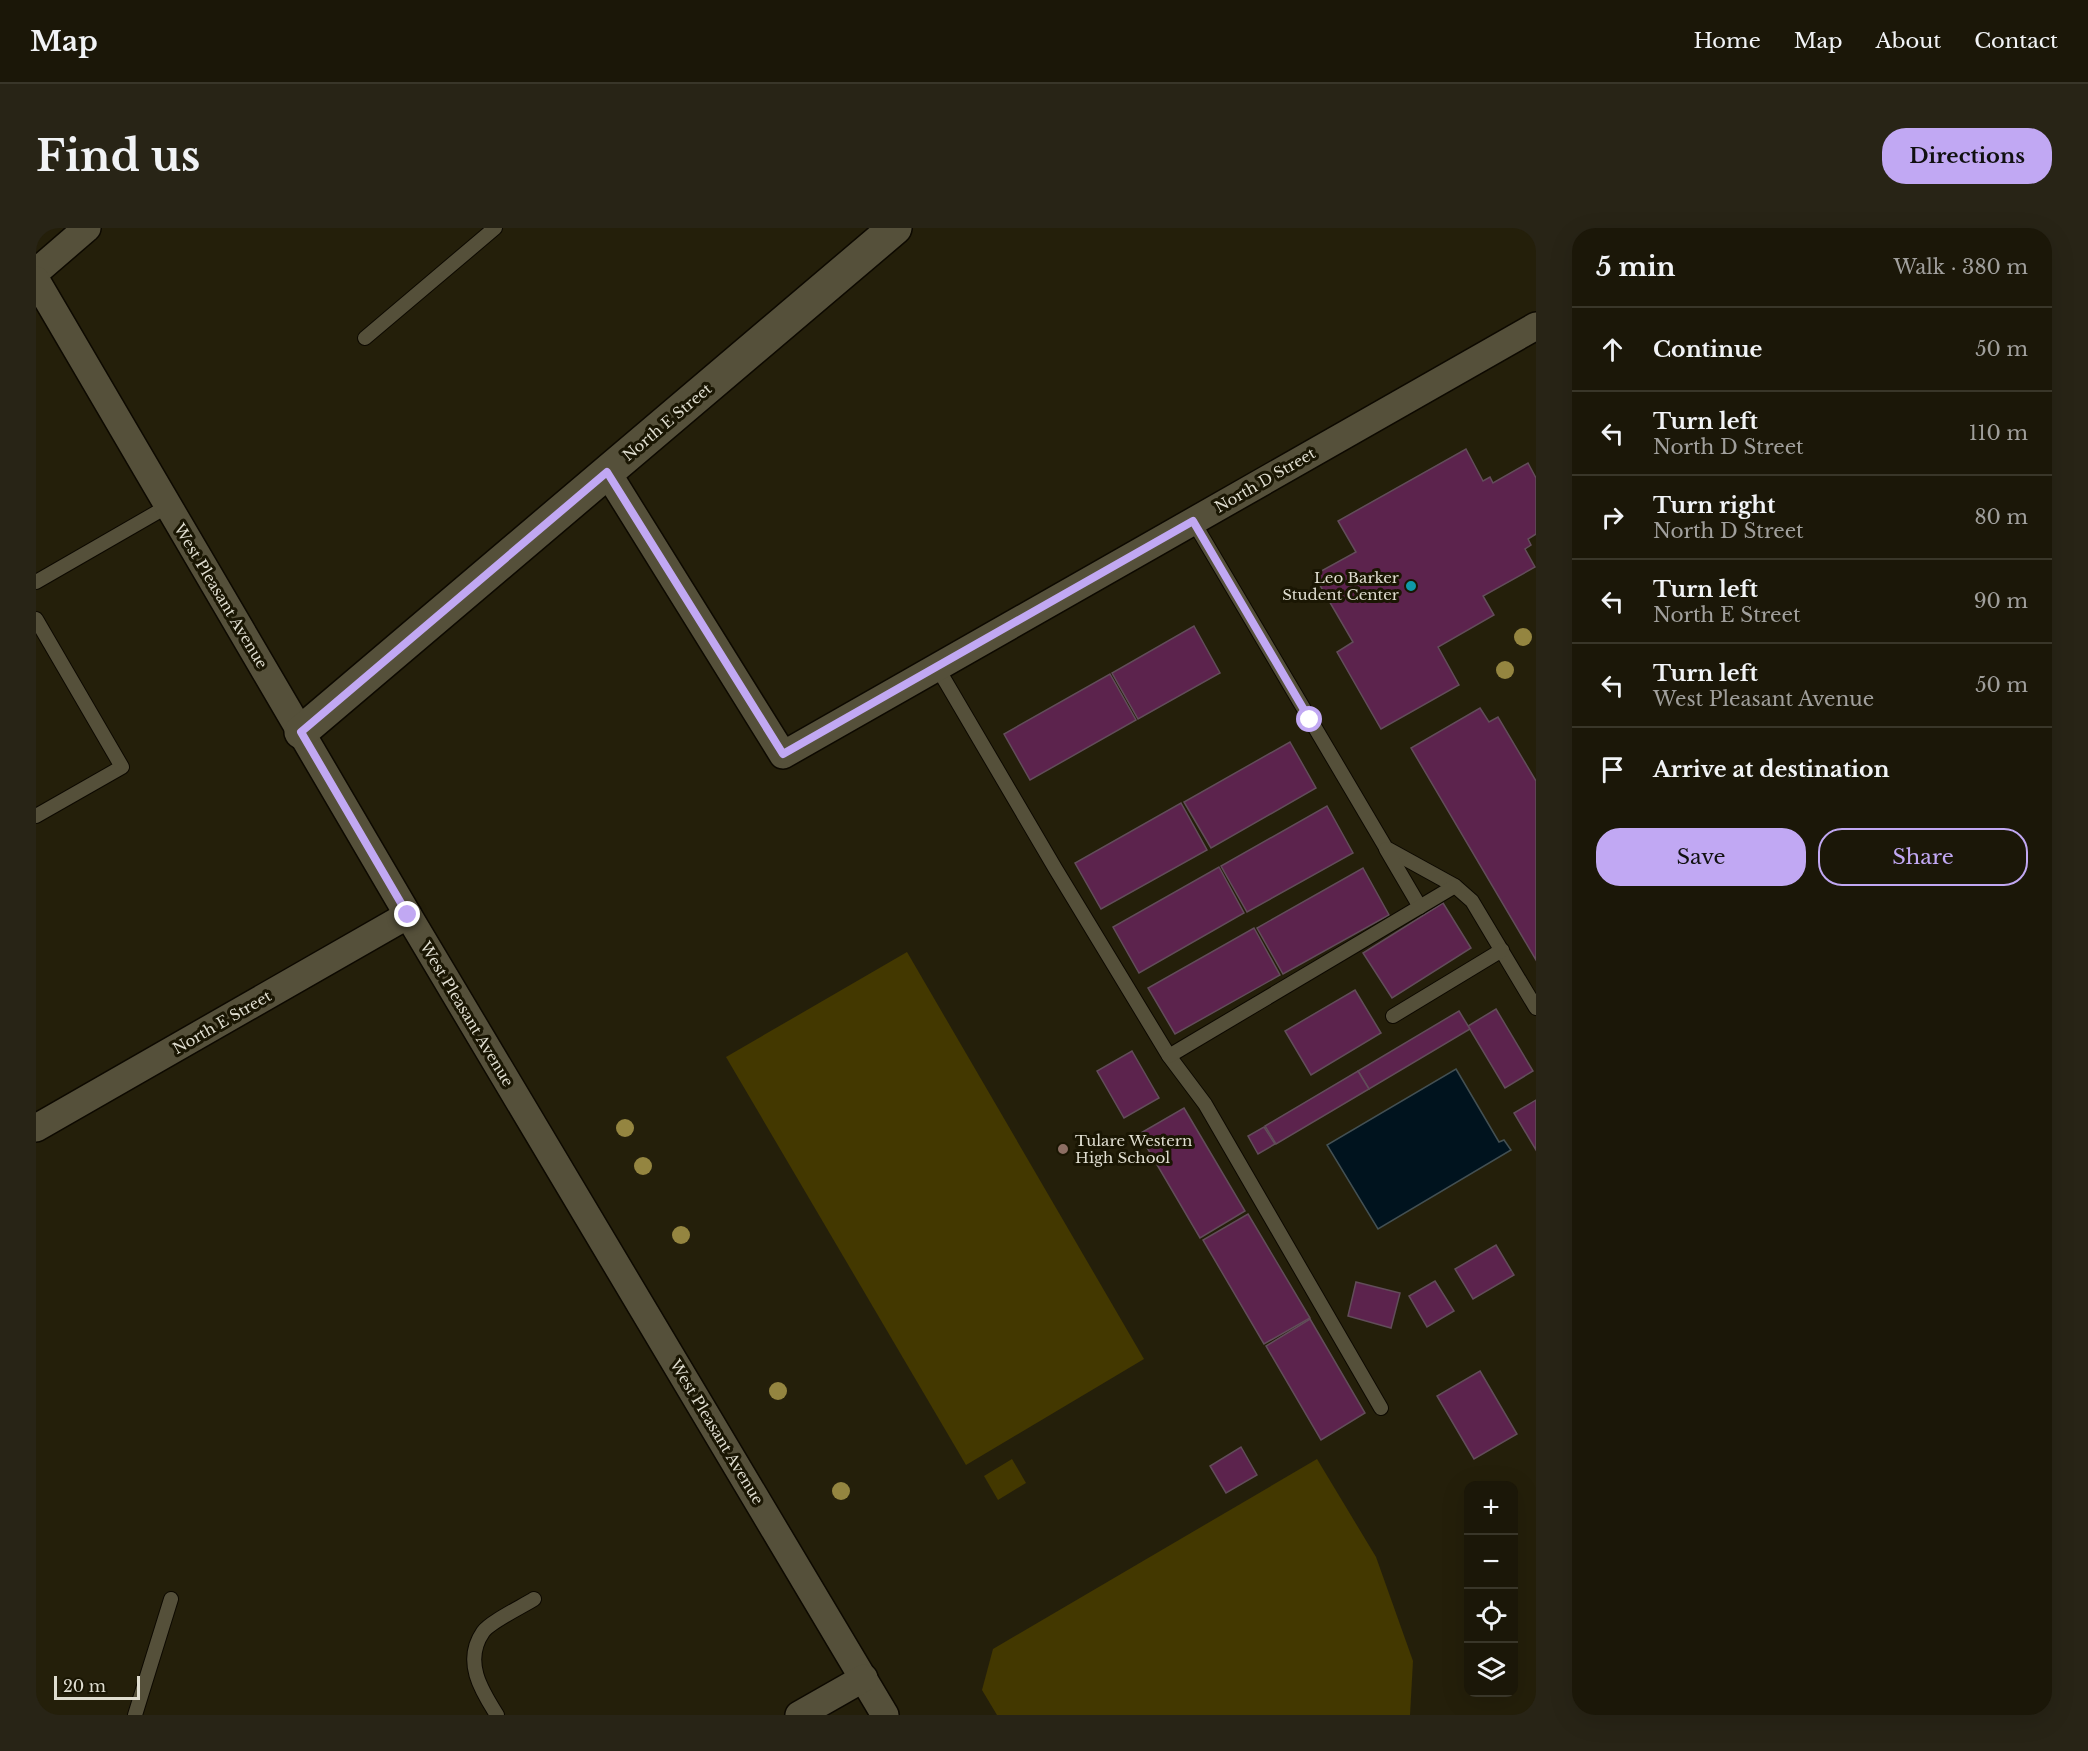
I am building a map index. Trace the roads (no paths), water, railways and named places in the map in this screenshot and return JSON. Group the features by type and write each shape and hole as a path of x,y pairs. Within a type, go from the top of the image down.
{"street":[{"path":"36,272 87,228"},
{"name":"North E Street","path":"301,732 895,228"},
{"name":"West Pleasant Avenue","path":"36,280 408,915 885,1715"},
{"name":"North D Street","path":"607,472 783,754 1536,326"},
{"name":"North E Street","path":"36,1128 408,915"},
{"path":"799,1715 864,1678"}],"lane":[{"path":"365,339 495,228"},
{"path":"36,582 168,506"},
{"path":"1193,521 1420,907"},
{"path":"36,619 122,767 36,816"},
{"path":"937,666 1169,1056 1205,1104 1381,1408"},
{"path":"1386,848 1455,886 1472,901 1536,1008"},
{"path":"1169,1056 1455,886"},
{"path":"1393,1016 1502,950"},
{"path":"135,1715 171,1599"},
{"path":"497,1715 480,1689 473,1661 483,1631 534,1599"}],"water":[{"path":"1456,1069 1499,1142 1504,1140 1511,1150 1378,1229 1327,1145"}],"place":[{"name":"Leo Barker Student Center","path":"1411,586"},
{"name":"Tulare Western High School","path":"1063,1149"}]}
